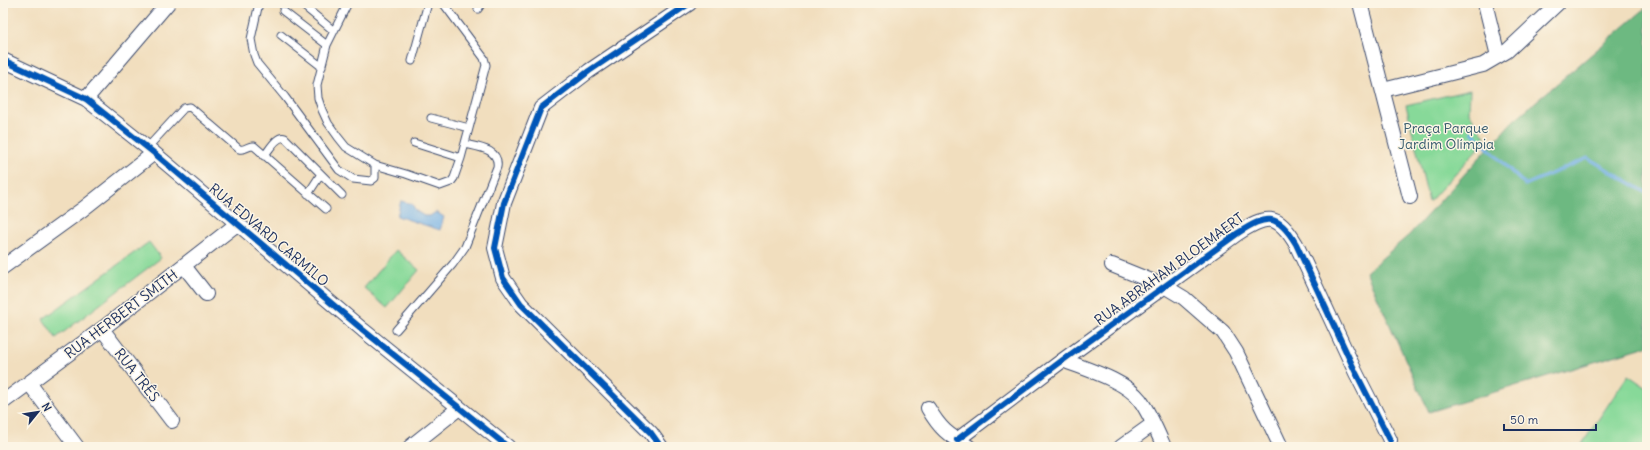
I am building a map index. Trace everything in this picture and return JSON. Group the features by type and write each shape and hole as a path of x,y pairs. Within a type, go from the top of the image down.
{"street":[{"path":"86,99 168,3"},
{"path":"661,447 652,433 521,304 503,278 495,248 504,203 541,108 589,71 690,3"},
{"path":"1360,3 1410,197"},
{"path":"1485,3 1498,56"},
{"path":"1383,90 1484,65 1507,51 1558,3"},
{"name":"RUA EDVARD CARMILO","path":"3,60 86,99 150,150 363,330 508,447"},
{"path":"3,267 83,209 150,150"},
{"name":"RUA ABRAHAM BLOEMAERT","path":"963,444 1063,360 1238,232 1256,222 1266,219 1272,220 1285,227 1296,244 1356,373 1390,440"},
{"name":"RUA HERBERT SMITH","path":"3,402 102,329 237,224"},
{"path":"1112,265 1164,286 1184,298 1223,332 1236,352 1281,447"},
{"path":"184,266 206,294"},
{"name":"RUA TRÊS","path":"102,329 172,421"},
{"path":"1063,360 1105,377 1128,389 1139,399 1164,447"},
{"path":"29,383 76,447"},
{"path":"410,447 459,408"},
{"path":"928,408 936,423 945,432 963,444"},
{"path":"1121,447 1153,424"}],"lane":[{"path":"259,3 251,39 257,63 286,97 340,170 353,178 371,181 375,178 375,165"},
{"path":"300,3 334,31"},
{"path":"348,3 327,46 318,84 318,98 328,123 346,147 375,165 440,186 451,182 454,178 465,144 486,65 484,58 443,3"},
{"path":"412,61 428,3"},
{"path":"283,10 327,46"},
{"path":"281,35 322,67"},
{"path":"150,150 184,108 188,106 195,110 239,149 242,150 252,146 326,209"},
{"path":"431,118 469,128"},
{"path":"264,156 278,138 284,137 342,195"},
{"path":"414,143 461,158"},
{"path":"396,330 453,264 465,247 497,167 497,159 492,152 465,144"},
{"path":"308,194 321,174"}],"green space":[{"path":"1647,7 1647,346 1429,412 1366,272 1409,235 1513,121"},
{"name":"Praça Parque Jardim Olímpia","path":"1470,90 1469,113 1485,137 1482,144 1429,202 1406,105"},
{"path":"149,242 161,258 56,338 43,319"},
{"path":"396,250 419,270 387,308 364,288"},
{"path":"1628,375 1647,388 1647,447 1580,447"}],"water":[{"path":"401,201 412,204 416,211 424,216 430,216 436,212 444,217 440,230 397,216"}],"waterway":[{"path":"1472,132 1525,185 1588,158 1647,193"}],"cycle path":[{"path":"661,447 651,433 521,304 503,278 495,248 504,203 541,108 589,71 690,3"},
{"path":"3,60 86,99 154,153 363,330 508,447"},
{"path":"957,440 1063,360 1238,233 1264,220 1277,222 1283,226 1296,244 1356,373 1390,440"}]}
